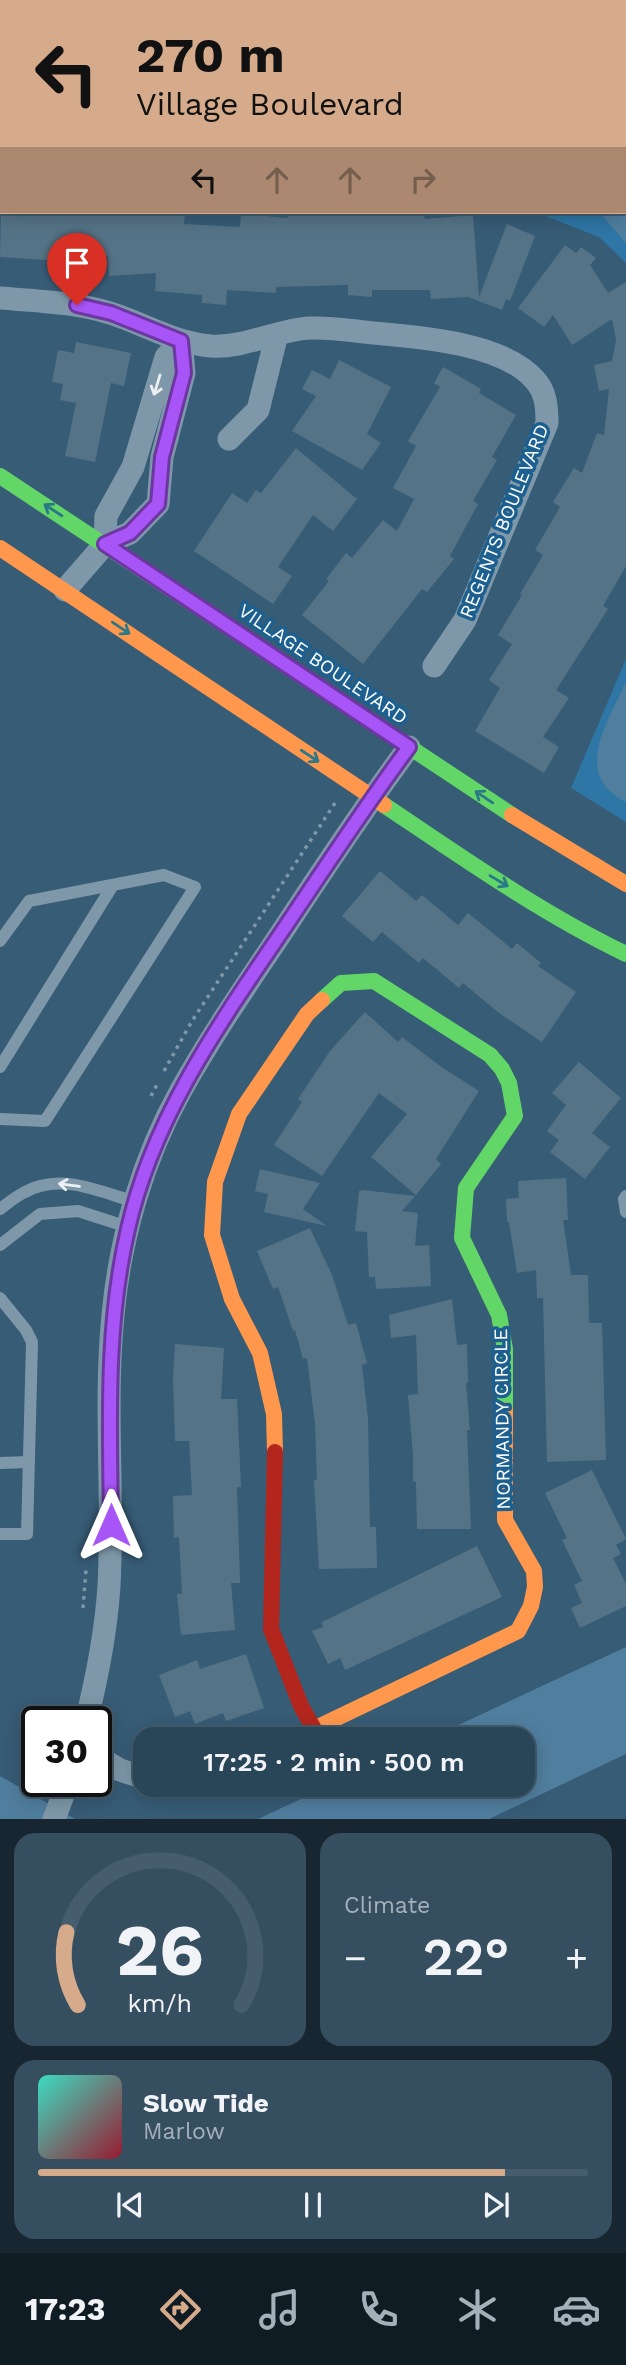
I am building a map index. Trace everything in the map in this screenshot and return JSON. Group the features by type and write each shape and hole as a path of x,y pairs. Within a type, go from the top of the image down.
{"street":[{"name":"REGENTS BOULEVARD","path":"0,298 77,305 111,313 181,341 211,346 228,346 293,330 327,328 462,344 523,369 543,392 547,423 465,620 434,666"},
{"path":"229,439 258,410 277,334"},
{"path":"105,544 107,516 133,467 166,357 181,341"},
{"path":"65,590 105,544 130,533 158,504 162,457 184,373 181,341"},
{"name":"VILLAGE BOULEVARD","path":"0,476 524,823 626,884"},
{"path":"0,548 490,876 597,940 626,954"},
{"path":"89,1706 102,1648 109,1588 110,1353 113,1312 135,1202 178,1094 210,1040 372,797 409,747"},
{"name":"NORMANDY CIRCLE","path":"374,981 490,1055 504,1069 511,1085 515,1116 466,1188 462,1238 499,1315 505,1349 505,1520 534,1571 535,1587 531,1606 518,1631 314,1729 300,1706 271,1629 276,1478 274,1414 260,1353 232,1299 212,1235 215,1182 239,1114 307,1014 341,983 374,981"},
{"path":"112,1765 133,1774"}],"lane":[{"path":"0,941 29,901 164,876 195,887 45,1121 0,1119"},
{"path":"0,1067 113,885"},
{"path":"0,1209 23,1193 44,1185 66,1182 135,1202"},
{"path":"626,1196 626,1212"},
{"path":"0,1245 40,1214 78,1211 128,1227"},
{"path":"0,1298 26,1330 32,1342 27,1534 0,1534"},
{"path":"0,1463 29,1462"}],"path":[{"path":"148,1105 192,1021 335,803"}],"shaded area":[{"path":"540,214 626,214 626,263 599,237"},
{"path":"601,214 626,214 626,243"},
{"path":"626,659 626,822 571,788"},
{"path":"626,682 626,802 609,791 600,777 597,763 604,730"},
{"path":"626,1647 626,1754 489,1819 258,1819 305,1797 535,1797 535,1727 454,1727"},
{"path":"0,1776 21,1788 21,1797 37,1797 75,1819 0,1819"}],"building":[{"path":"1,214 185,214 184,224 240,227 241,214 288,218 287,214 424,215 425,219 473,215 479,297 507,224 535,236 510,301 506,299 502,310 468,297 431,299 430,290 372,290 372,297 348,295 348,285 276,287 276,293 227,290 226,305 202,303 202,295 155,291 156,273 109,276 108,256 60,257 60,261 0,257"},
{"path":"565,245 576,253 581,247 596,258 590,265 608,293 626,282 626,566 603,606 608,609 556,690 569,698 543,737 559,747 544,773 475,731 500,688 489,680 512,644 498,635 543,555 535,550 560,507 553,502 574,468 582,473 597,433 604,435 609,389 599,391 594,365 612,361 616,340 612,319 572,345 553,315 544,327 518,308"},
{"path":"76,342 131,353 124,386 111,383 95,462 65,456 76,403 60,400 63,384 52,382 58,350 74,353"},
{"path":"339,360 391,387 367,434 381,443 362,470 292,431 316,396 302,389 312,370 330,379"},
{"path":"443,367 481,389 479,393 516,415 492,457 497,460 473,501 478,504 450,556 454,559 427,592 422,589 363,664 302,615 329,581 326,579 346,553 352,558 383,520 397,531 414,499 393,488 416,446 408,441 440,387 434,383"},
{"path":"296,448 357,499 333,531 313,515 278,567 292,576 273,604 194,551 232,493 247,503 256,490 261,493"},
{"path":"380,871 416,901 422,895 458,925 468,913 512,949 517,943 541,963 538,966 576,992 542,1042 499,1013 463,983 459,988 423,958 419,963 382,932 373,942 342,916"},
{"path":"365,1012 398,1042 402,1037 479,1091 436,1159 441,1164 416,1195 371,1157 407,1114 379,1093 322,1176 274,1145 302,1102 298,1099 330,1051"},
{"path":"579,1062 621,1098 592,1133 610,1147 585,1179 550,1152 559,1140 547,1131 566,1105 552,1093"},
{"path":"260,1169 320,1183 303,1209 327,1226 264,1212 268,1194 255,1191"},
{"path":"566,1178 568,1220 563,1220 571,1275 588,1275 589,1323 602,1323 606,1460 547,1462 543,1298 537,1298 536,1270 517,1273 507,1222 506,1199 519,1198 518,1181"},
{"path":"359,1191 415,1196 402,1211 418,1213 415,1246 429,1245 431,1286 376,1289 375,1277 369,1277 367,1232 355,1231"},
{"path":"310,1228 332,1275 348,1325 356,1323 367,1363 362,1365 368,1418 370,1527 376,1527 377,1568 319,1569 314,1480 317,1480 315,1424 307,1358 303,1359 278,1287 273,1289 257,1251"},
{"path":"452,1299 457,1345 467,1344 471,1529 417,1529 416,1481 413,1482 408,1395 418,1394 416,1335 391,1338 389,1315"},
{"path":"175,1344 224,1348 221,1399 237,1399 241,1487 237,1487 240,1583 231,1583 235,1630 181,1635 177,1594 182,1594 179,1537 174,1538 173,1496 192,1495 189,1441 175,1441"},
{"path":"592,1470 626,1539 616,1545 621,1554 613,1558 626,1584 626,1606 580,1628 571,1608 582,1603 574,1585 582,1581 562,1540 567,1538 545,1493"},
{"path":"477,1546 502,1597 345,1670 340,1658 328,1664 312,1631 323,1627 322,1622"},
{"path":"246,1654 264,1708 226,1721 223,1713 195,1724 190,1711 175,1717 159,1675 197,1660 200,1669"}],"traffic: fast":[{"path":"0,476 512,815"},
{"path":"384,805 533,903 626,954"},
{"path":"322,1000 341,983 374,981 490,1055 509,1083 515,1116 466,1188 462,1238 499,1315 505,1349 505,1410"}],"traffic: slow":[{"path":"0,548 384,805"},
{"path":"512,815 626,884"},
{"path":"275,1452 274,1414 260,1353 232,1299 212,1235 215,1182 239,1114 307,1014 322,1000"},
{"path":"318,1727 518,1631 531,1606 535,1587 534,1571 505,1520 505,1410"}],"traffic: jam":[{"path":"275,1452 271,1629 301,1706 313,1727"}],"route":[{"path":"77,305 111,313 181,341 184,373 162,457 158,504 130,533 105,544 409,747 372,797 210,1040 178,1094 161,1132 128,1227 113,1312 110,1353 111,1525"}]}
